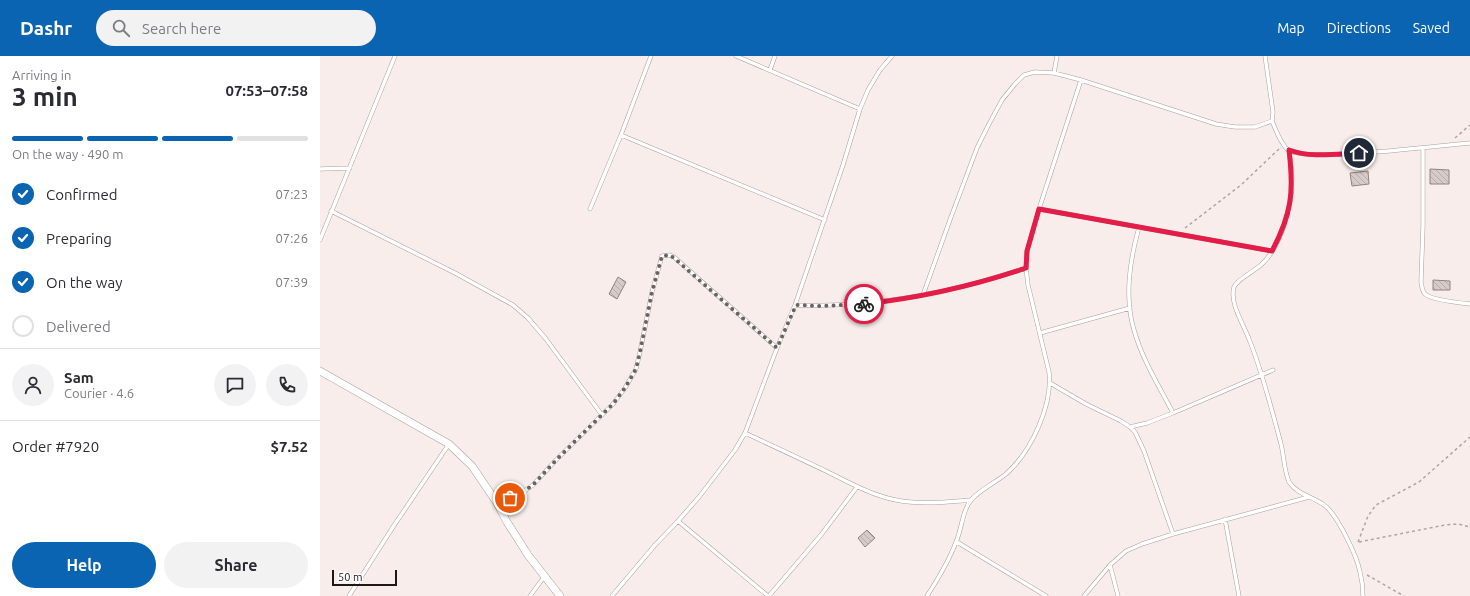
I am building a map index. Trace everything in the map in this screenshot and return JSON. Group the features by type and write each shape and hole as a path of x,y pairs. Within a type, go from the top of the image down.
{"street":[{"path":"320,371 449,444 472,466 497,503 528,555 560,596"}],"lane":[{"path":"320,240 395,56"},
{"path":"590,209 621,135 651,56"},
{"path":"736,56 860,109"},
{"path":"770,70 775,56"},
{"path":"612,596 655,545 678,521 736,450 745,433 777,348 796,305 843,165 860,109 868,90 880,70 892,56"},
{"path":"1054,73 1058,56"},
{"path":"1266,56 1273,112 1272,121 1284,144 1289,150 1298,153 1330,154 1423,148 1447,144 1470,143"},
{"path":"923,295 950,217 977,148 1002,100 1024,75 1036,72 1054,73 1081,80 1216,124 1236,127 1255,127 1272,121"},
{"path":"927,596 957,542 967,508 971,500 1008,472 1028,448 1036,433 1048,396 1050,383 1030,291 1026,268 1027,251 1039,209 1081,80"},
{"path":"621,135 825,220"},
{"path":"1423,148 1422,289 1424,294 1427,296 1470,304"},
{"path":"1289,150 1292,179 1291,200 1286,221 1280,236 1265,262 1236,283 1233,292 1236,307 1254,352 1279,436 1286,476 1293,488 1324,504 1330,509 1349,544 1360,571 1363,596"},
{"path":"320,169 350,168"},
{"path":"1039,209 1272,251"},
{"path":"331,212 441,266 513,305 528,318 546,339 602,415"},
{"path":"1139,227 1132,252 1129,276 1130,308 1134,330 1144,357 1173,413"},
{"path":"497,503 523,492 533,485 602,415 625,388 636,369 652,292 662,256 670,255 674,258 777,348"},
{"path":"796,305 855,305 923,295 979,283 1026,268"},
{"path":"1040,333 1130,308"},
{"path":"1130,427 1147,423 1173,413 1273,370"},
{"path":"1050,383 1080,401 1130,427 1139,438 1173,534"},
{"path":"745,433 857,487 880,496 897,500 935,503 971,500"},
{"path":"349,596 449,444"},
{"path":"678,521 768,596 821,535 857,487"},
{"path":"1084,596 1110,565 1126,551 1173,534 1308,497"},
{"path":"1225,519 1239,596"},
{"path":"957,542 1046,596"},
{"path":"1110,565 1118,596"},
{"path":"530,596 544,577"}],"path":[{"path":"1447,144 1470,125"},
{"path":"1177,234 1241,185 1284,144"},
{"path":"1358,542 1368,516 1376,505 1419,482 1470,437"},
{"path":"1349,544 1445,525 1458,524 1470,527"},
{"path":"1360,571 1404,596"}],"building":[{"path":"1430,169 1449,170 1449,184 1430,184"},
{"path":"1368,171 1369,184 1352,186 1350,173"},
{"path":"618,277 626,282 617,299 609,294"},
{"path":"1433,280 1450,281 1450,290 1433,290"},
{"path":"867,530 875,538 865,547 858,538"}],"way so far":[{"path":"510,498 533,485 613,404 625,388 636,369 652,292 662,256 666,254 674,258 777,348 796,305 821,306 864,304"}],"route":[{"path":"864,304 952,289 979,283 1026,268 1027,251 1039,209 1272,251 1286,221 1291,200 1292,179 1289,150 1308,154 1359,153"}]}
